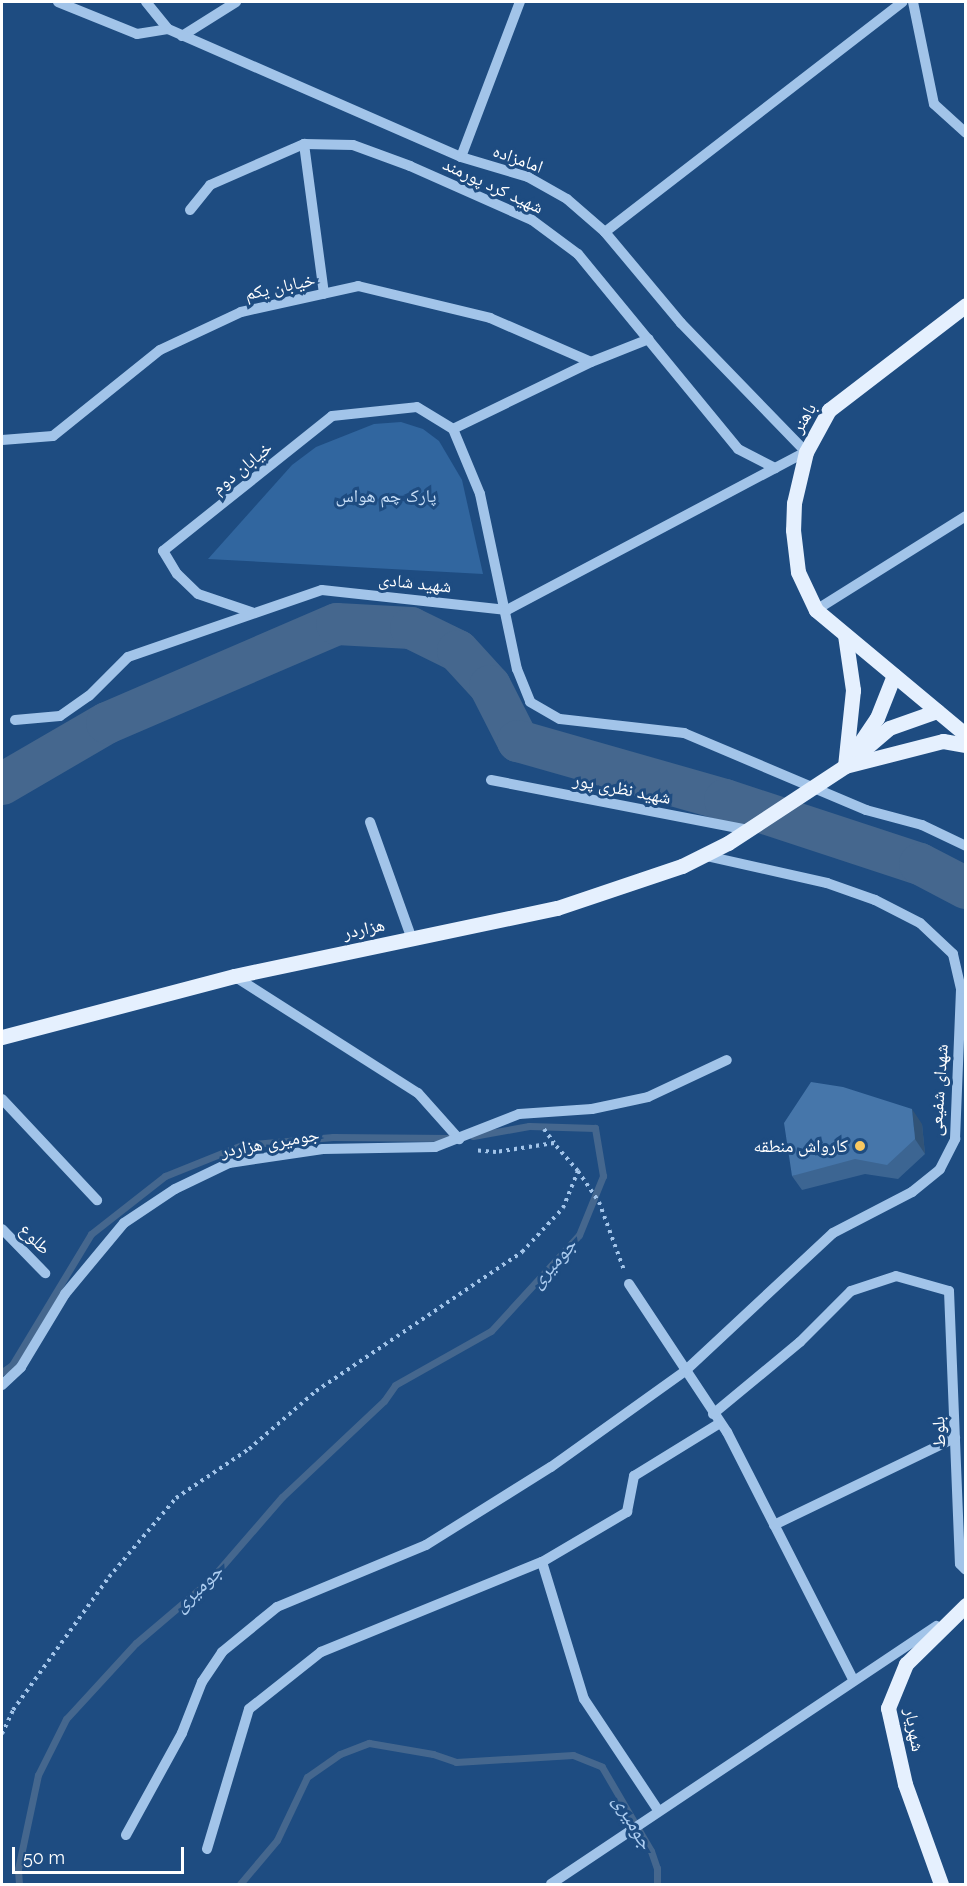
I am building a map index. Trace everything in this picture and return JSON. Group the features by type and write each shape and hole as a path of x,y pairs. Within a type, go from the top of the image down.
{"main road":[{"name":"باهنر","path":"816,610 798,572 793,530 794,503 806,452 829,410 966,305"},
{"path":"816,610 966,735"},
{"path":"845,635 853,690 845,766"},
{"path":"845,766 877,718 894,675"},
{"path":"845,766 889,728 937,711"},
{"path":"845,766 943,741 966,745"},
{"name":"هزاردر","path":"2,1037 234,976 557,908 706,856 845,766"},
{"name":"شهریار","path":"941,1884 905,1784 888,1708 906,1664 945,1622 966,1605"}],"street":[{"path":"58,2 137,34 168,29"},
{"name":"امامزاده","path":"146,2 168,29 461,157 528,177 567,199 605,232 681,323 806,452"},
{"path":"183,36 236,2"},
{"path":"461,157 520,2"},
{"path":"605,232 903,2"},
{"path":"913,2 934,104 966,133"},
{"path":"304,144 324,294"},
{"name":"شهید کرد پورمند","path":"190,210 210,185 304,144 353,145 532,220 578,254 738,449 775,468"},
{"name":"خیابان یکم","path":"2,440 53,436 160,350 241,312 358,286 490,318 591,362"},
{"path":"650,339 591,362 453,429 480,494 507,610 517,669 530,702 560,719 684,732 866,810 922,825 966,846"},
{"name":"خیابان دوم","path":"254,613 198,594 177,574 163,551 332,416 417,408 453,429"},
{"path":"507,610 806,452"},
{"path":"816,610 966,516"},
{"name":"شهید شادی","path":"15,720 60,716 89,696 128,657 322,590 507,610"},
{"name":"شهید نظری پور","path":"491,780 748,830"},
{"path":"370,822 412,939"},
{"name":"شهدای شفیعی","path":"126,1835 177,1742 202,1682 222,1652 277,1607 426,1545 551,1467 685,1371 833,1233 912,1192 940,1169 955,1139 961,989 958,966 943,942 920,923 875,900 827,883 706,856"},
{"path":"234,976 418,1093 459,1139"},
{"name":"جومیری هزاردر","path":"2,1384 21,1367 65,1294 124,1223 175,1189 229,1163 324,1149 435,1147 530,1113 592,1109 648,1097 727,1060"},
{"path":"2,1099 97,1200"},
{"name":"طلوع","path":"2,1229 45,1273"},
{"name":"بلوط","path":"716,1418 800,1342 851,1291 896,1276 949,1291 960,1564 966,1570"},
{"path":"629,1284 716,1418 853,1679"},
{"path":"207,1850 249,1709 321,1652 542,1562 627,1512 634,1476 716,1418"},
{"path":"774,1525 956,1438"},
{"path":"542,1562 584,1699 658,1810"},
{"path":"551,1884 853,1679 945,1622"}],"path":[{"path":"530,1113 573,1163 600,1202 629,1284"},
{"path":"435,1147 496,1152 554,1143"},
{"path":"2,1734 13,1710 109,1577 176,1498 249,1449 316,1391 522,1252 562,1209 578,1171 573,1163"}],"green space":[{"name":"پارک چم هواس","path":"401,422 423,429 439,441 462,480 483,574 208,559 292,465 316,447 374,424"}],"building":[{"name":"کارواش منطقه","path":"811,1082 843,1087 912,1109 915,1139 887,1165 855,1159 792,1176 784,1123"}],"waterway":[{"path":"2,784 107,723 337,624 411,628 458,651 490,686 518,741 725,800 920,864 966,888"},
{"name":"جومیری","path":"19,1884 18,1869 38,1775 66,1719 136,1643 210,1580 282,1497 384,1401 395,1385 491,1331 579,1235 603,1176 595,1128 529,1126 473,1136"},
{"name":"جومیری","path":"2,1372 12,1365 91,1234 165,1176 242,1145 333,1137 450,1138"},
{"name":"جومیری","path":"240,1884 277,1840 307,1777 340,1754 369,1743 433,1754 456,1762 573,1755 602,1767 651,1851 657,1868 657,1884"}],"place":[{"name":"کارواش منطقه","path":"860,1146"}]}
